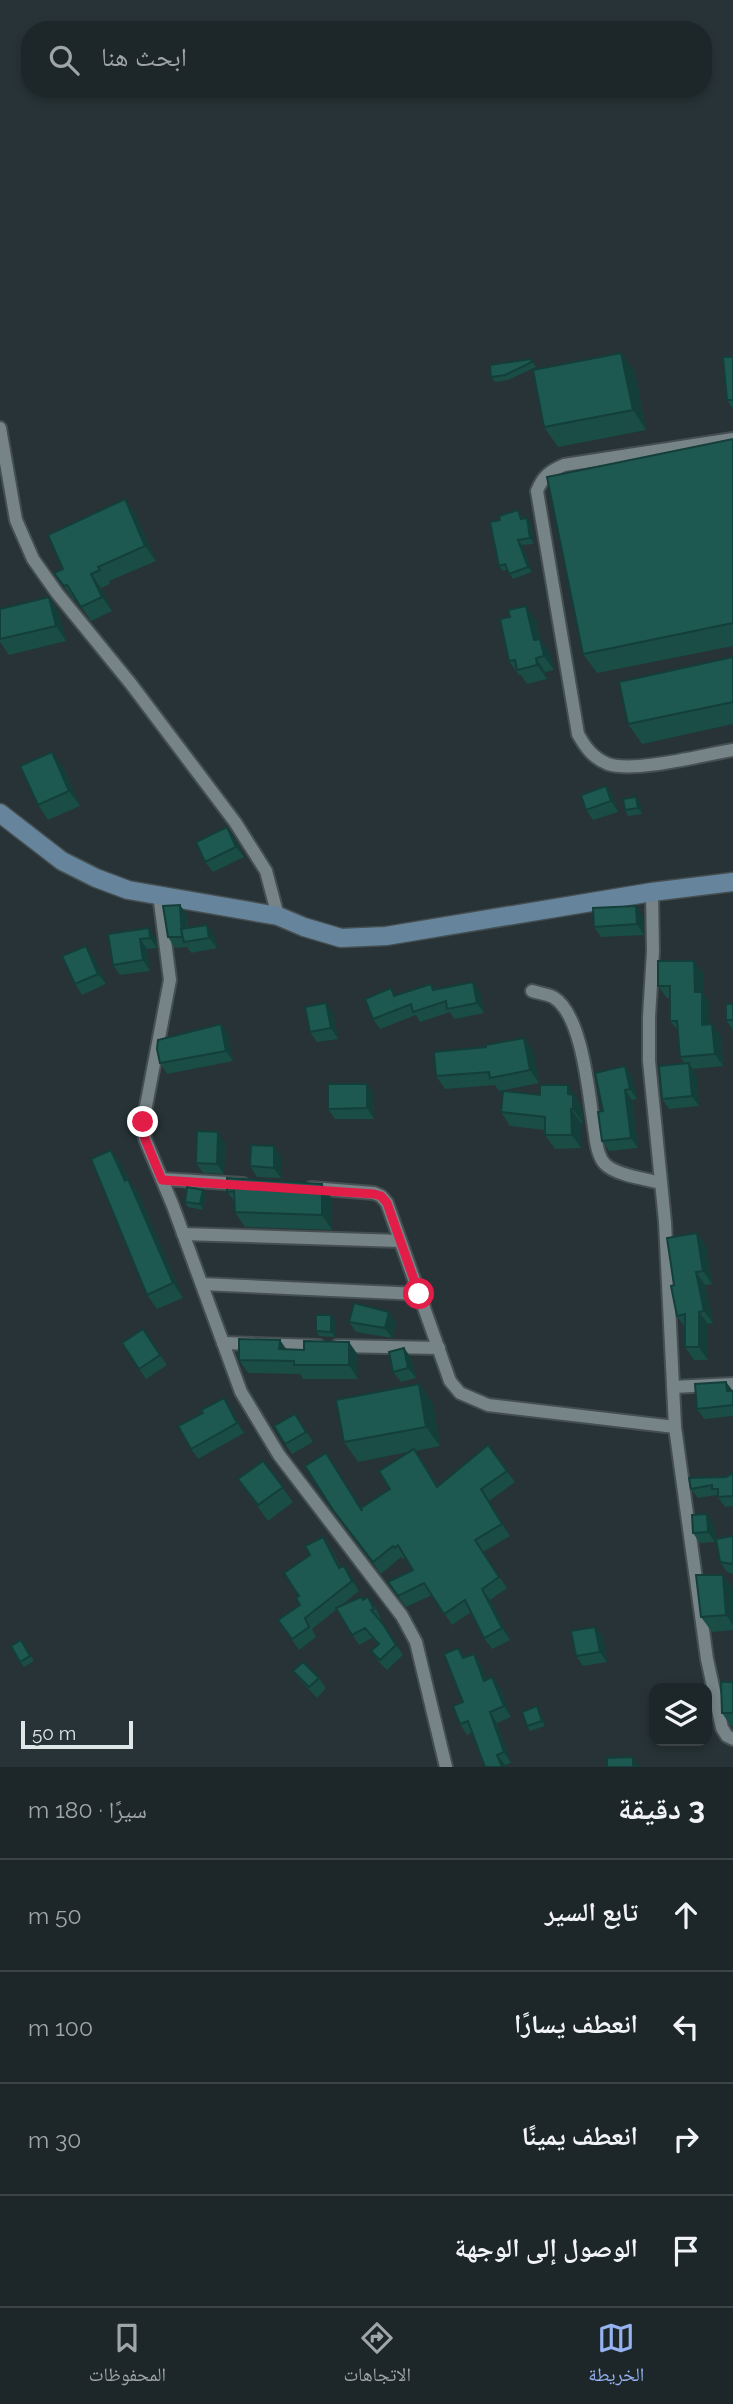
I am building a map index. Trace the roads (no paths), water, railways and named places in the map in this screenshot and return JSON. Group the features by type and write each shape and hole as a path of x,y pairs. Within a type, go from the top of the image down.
{"main road":[{"path":"0,813 62,861 128,890 278,916 341,938 386,936 652,891 733,882"}],"street":[{"path":"0,428 16,520 33,559 235,822 267,871 278,916"},
{"path":"733,439 564,465 550,471 541,480 537,491 578,734 587,750 607,763 629,767 733,750"},
{"path":"652,891 649,1061 661,1183 675,1427 687,1479 702,1582 707,1659 722,1728 727,1737 733,1739"},
{"path":"159,894 170,980 143,1122 145,1139 241,1392 279,1455 402,1616 416,1642 446,1767"},
{"path":"532,991 553,997 562,1006 576,1033 584,1057 589,1104 597,1148 603,1163 614,1170 661,1183"},
{"path":"162,1180 256,1184"},
{"path":"296,1187 374,1194 381,1196 387,1203 450,1381 460,1393 488,1405 675,1427"},
{"path":"183,1234 400,1241"},
{"path":"202,1284 419,1294"},
{"path":"223,1343 439,1348"},
{"path":"673,1387 733,1384"}]}
